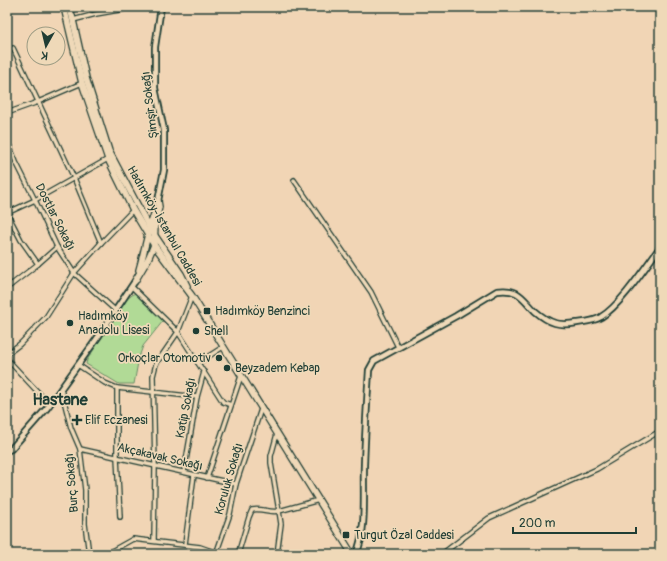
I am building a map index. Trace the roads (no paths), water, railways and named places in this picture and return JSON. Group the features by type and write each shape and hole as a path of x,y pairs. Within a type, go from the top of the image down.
{"main road":[{"name":"Hadımköy-İstanbul Caddesi","path":"64,7 82,83 108,159 133,210 148,235 192,296"},
{"name":"Hadımköy-İstanbul Caddesi","path":"70,7 86,78 109,151 149,227 181,274 192,296 223,347 352,554"},
{"path":"133,284 143,256 149,227 158,201"},
{"path":"133,284 148,259 154,244 155,224 159,207 158,201"}],"street":[{"path":"73,20 96,14 136,7"},
{"name":"Şimşir Sokağı","path":"158,201 164,170 164,130 155,88 155,47 161,7"},
{"path":"13,48 74,178 101,243"},
{"path":"7,113 38,102 82,83"},
{"name":"Dostlar Sokağı","path":"7,140 57,247 74,273 116,311"},
{"path":"38,264 21,240 7,213 35,200 108,159"},
{"path":"294,180 371,292 398,347"},
{"path":"7,354 20,344 46,317 74,273 133,210"},
{"path":"7,280 9,286 38,264 57,247"},
{"path":"356,554 360,547 362,522 369,370 374,361 456,316 497,291 513,291 523,297 535,311 548,321 563,325 600,318 616,304 660,247"},
{"path":"7,451 11,449 50,405 116,311 133,284 178,332 223,402 231,405"},
{"path":"154,541 155,466 153,376 156,364 178,332 192,296"},
{"path":"198,363 223,347"},
{"path":"7,359 50,405"},
{"path":"78,365 105,383 117,388 198,397"},
{"name":"Katip Sokağı","path":"184,472 204,372"},
{"path":"207,478 241,376"},
{"path":"117,388 117,457 120,517"},
{"name":"Burç Sokağı","path":"61,389 70,428 80,449 85,490 85,524 89,554"},
{"name":"Koruluk Sokağı","path":"217,553 230,514 236,484 261,409"},
{"path":"442,554 489,518 598,469 660,431"},
{"path":"277,434 271,456 271,468 275,485 280,524 277,554"},
{"name":"Akçakavak Sokağı","path":"80,449 236,484"},
{"path":"185,544 194,475"},
{"path":"238,554 248,517 252,510 261,510 274,513 319,500"},
{"path":"106,554 133,539 200,546 217,553"}],"place":[{"name":"Hadımköy Benzinci","path":"207,311"},
{"name":"Hadımköy Anadolu Lisesi","path":"70,323"},
{"name":"Shell","path":"196,331"},
{"name":"Orkoçlar Otomotiv","path":"219,358"},
{"name":"Beyzadem Kebap","path":"227,368"},
{"name":"Elif Eczanesi","path":"77,420"},
{"name":"Turgut Özal Caddesi","path":"346,535"}],"district":[{"name":"Hastane","path":"60,400"}]}
